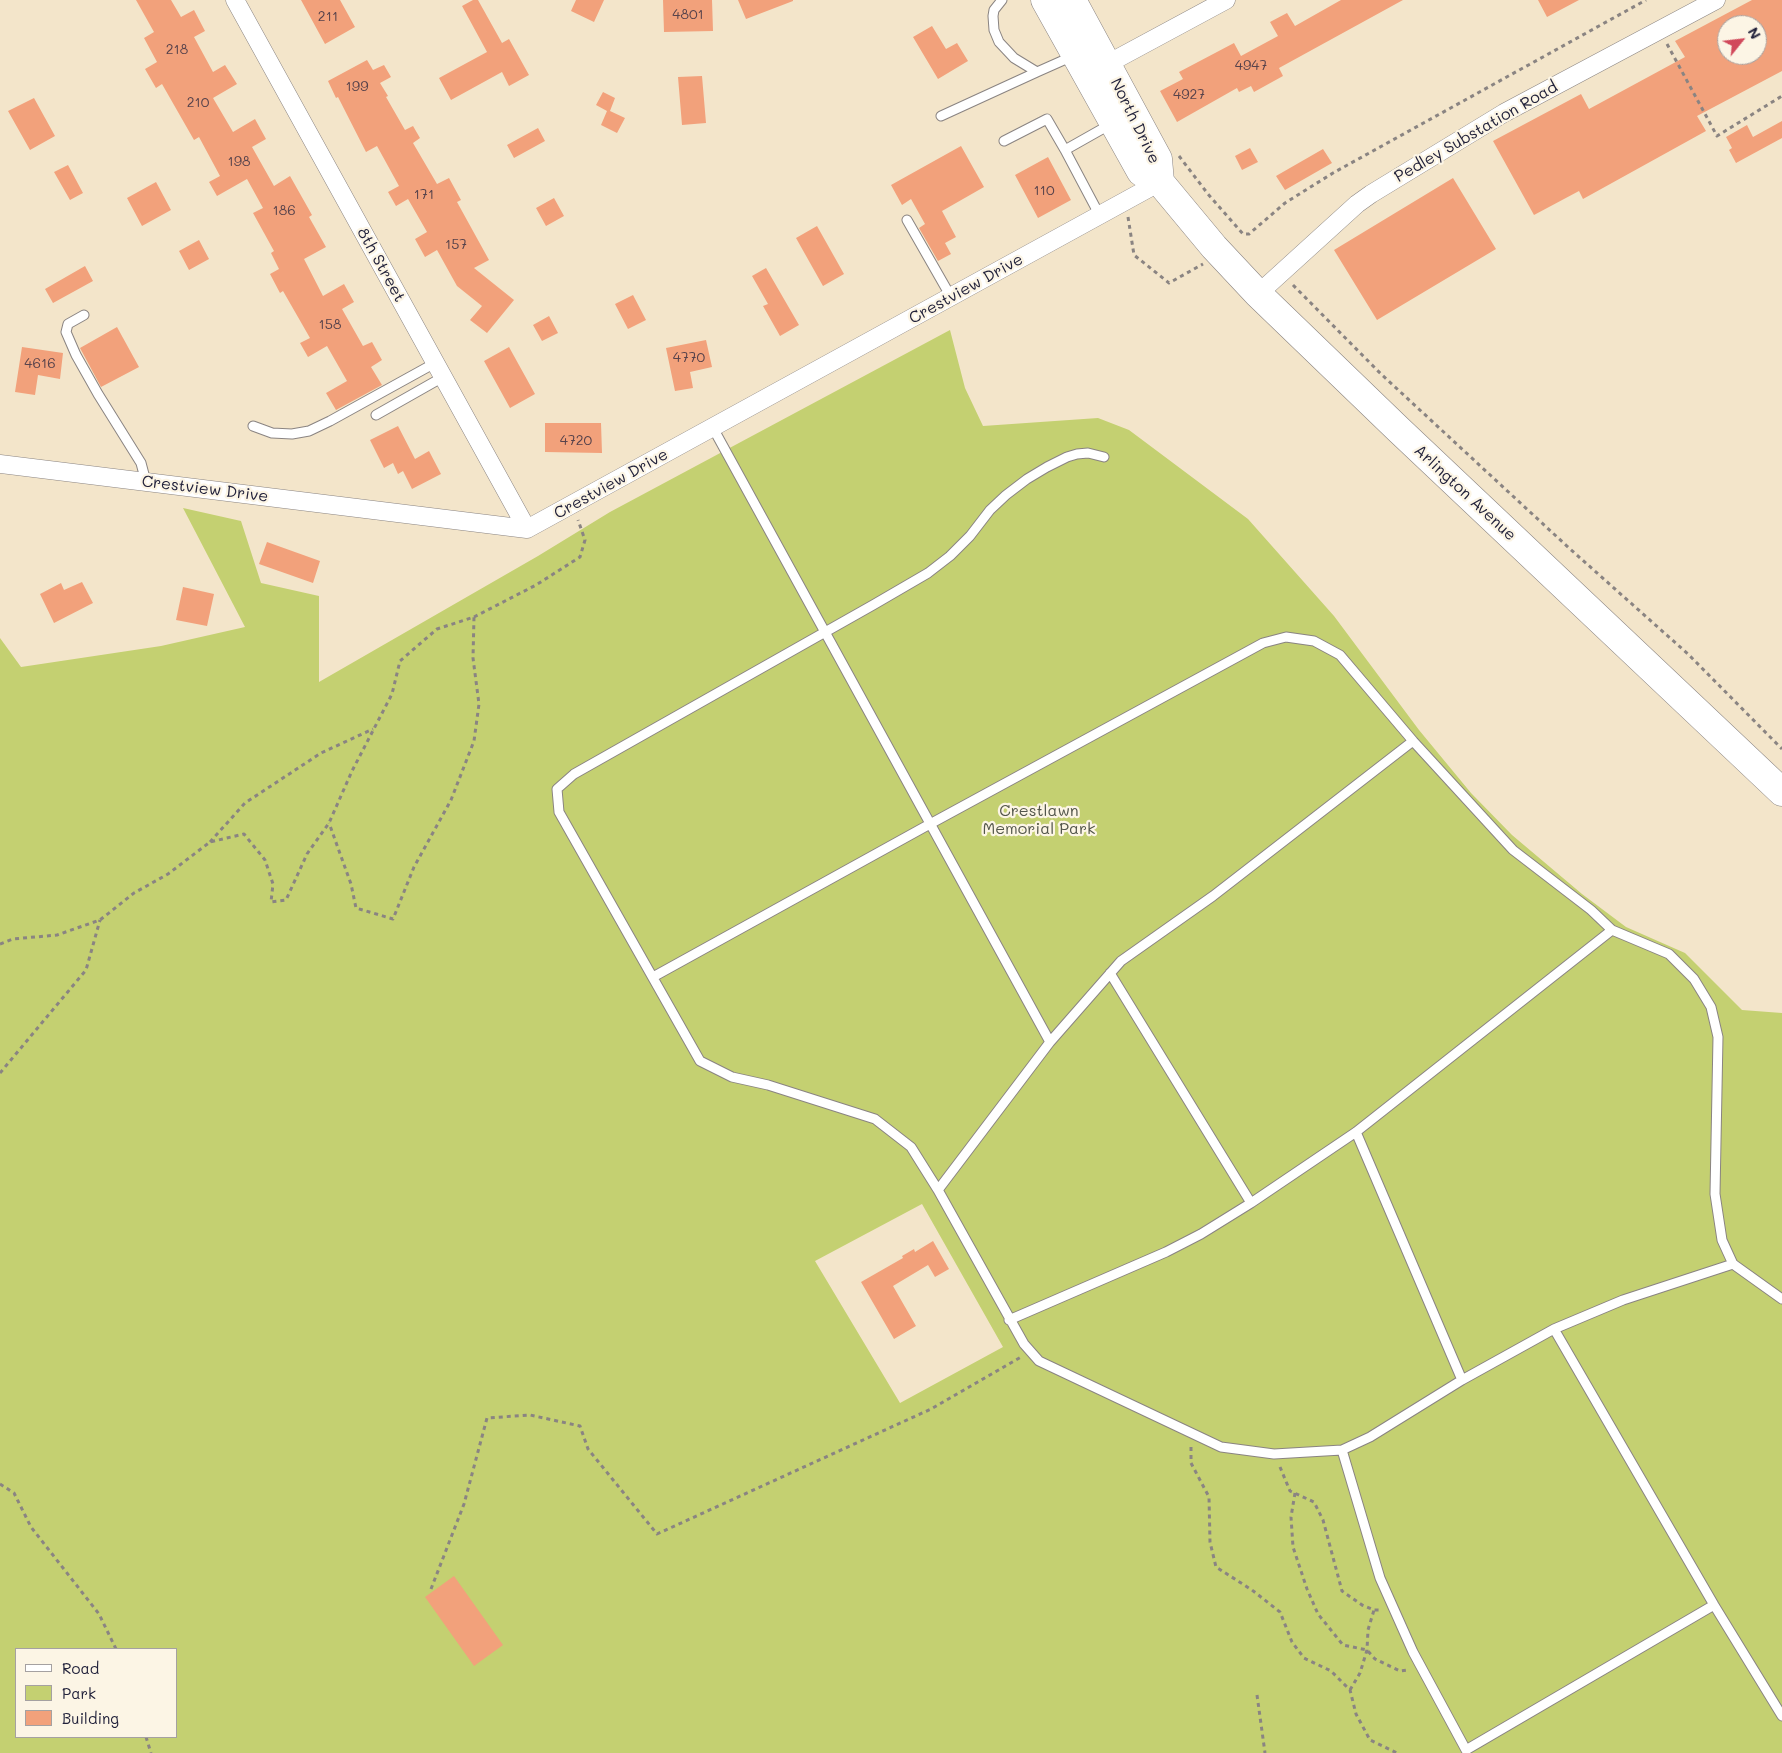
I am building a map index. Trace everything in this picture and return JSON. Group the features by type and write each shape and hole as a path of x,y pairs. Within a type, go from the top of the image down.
{"main road":[{"name":"North Drive","path":"1045,0 1158,159 1160,182"},
{"name":"North Drive","path":"1072,0 1090,65 1114,123 1141,172 1160,182"},
{"name":"Arlington Avenue","path":"1160,182 1220,254 1258,294 1782,792"}],"street":[{"name":"8th Street","path":"235,0 527,530"},
{"path":"1090,65 1226,0"},
{"name":"Pedley Substation Road","path":"1258,294 1357,204 1371,194 1504,113 1716,0"},
{"name":"Crestview Drive","path":"0,464 527,530 1160,182"}],"lane":[{"path":"1002,0 992,16 996,37 1014,58 1037,72"},
{"path":"941,116 1037,72 1090,65"},
{"path":"1004,141 1047,119 1100,216"},
{"path":"1064,150 1114,123"},
{"path":"907,220 951,297"},
{"path":"84,316 68,324 66,332 76,355 98,394 141,463 146,482"},
{"path":"376,415 439,370"},
{"path":"253,426 272,433 292,434 309,431 439,370"},
{"path":"713,428 1050,1042"},
{"path":"1104,456 1088,453 1066,457 1027,479 990,510 970,536 950,556 928,573 574,774 556,789 559,812 700,1061 732,1078 768,1085 875,1119 910,1148 938,1190 1024,1344 1039,1361 1221,1447 1274,1454 1342,1450 1370,1437 1462,1380 1554,1329 1623,1300 1733,1264"},
{"path":"653,977 1263,642 1286,637 1314,641 1340,655 1413,741 1513,850 1591,910 1612,930 1669,954 1694,979 1711,1007 1718,1037 1715,1194 1722,1240 1733,1264 1782,1299"},
{"path":"938,1190 1050,1042 1121,961 1213,896 1413,741"},
{"path":"1010,1320 1166,1252 1201,1234 1251,1203 1356,1132 1612,930"},
{"path":"1110,973 1251,1203"},
{"path":"1356,1132 1462,1380"},
{"path":"1554,1329 1714,1605 1782,1716"},
{"path":"1342,1450 1380,1578 1422,1669 1464,1751 1714,1605"}],"path":[{"path":"1176,151 1208,194 1243,234 1249,234 1285,202 1333,173 1646,0"},
{"path":"1659,30 1717,136 1782,96"},
{"path":"1126,202 1134,255 1169,282 1220,254"},
{"path":"1282,273 1381,374 1569,548 1688,654 1782,749"},
{"path":"210,842 244,834 266,860 273,884 270,902 286,900 307,854 329,823 352,771 392,694 400,661 437,629 474,617 536,585 580,557 586,540 572,505"},
{"path":"329,823 351,884 356,908 393,919 414,867 451,800 474,741 479,704 473,658 474,617"},
{"path":"0,944 13,939 57,935 100,920 134,893 168,874 210,842 245,803 321,753 374,729"},
{"path":"0,1073 86,970 100,920"},
{"path":"431,1589 464,1504 487,1418 530,1415 580,1426 588,1449 657,1534 931,1409 1030,1351"},
{"path":"1192,1434 1190,1464 1209,1498 1210,1542 1216,1567 1252,1590 1280,1612 1292,1642 1304,1658 1331,1671 1350,1690 1356,1714 1370,1740 1397,1753"},
{"path":"1274,1454 1290,1491 1314,1502 1323,1520 1342,1591 1362,1605 1374,1610 1394,1610"},
{"path":"0,1484 14,1493 31,1526 99,1614 116,1648"},
{"path":"1295,1493 1291,1517 1292,1546 1307,1590 1318,1614 1343,1644 1367,1650 1375,1658 1400,1671 1422,1669"},
{"path":"1350,1690 1360,1673 1367,1650 1368,1630 1374,1610"},
{"path":"1257,1695 1265,1753"},
{"path":"146,1738 150,1753"}],"green space":[{"name":"Crestlawn Memorial Park","path":"950,330 965,388 983,426 1098,418 1129,430 1248,519 1334,616 1419,730 1471,793 1512,835 1582,894 1626,927 1685,953 1742,1010 1782,1013 1782,1753 0,1753 0,638 21,667 161,646 245,627 183,508 241,521 261,583 319,596 319,682 538,556 610,512","holes":["922,1204 1003,1347 900,1403 815,1261"]}],"building":[{"path":"136,0 171,0 181,17 194,10 205,31 194,37 213,72 225,65 237,84 213,98 233,132 255,119 266,139 252,147 274,186 290,176 312,215 309,217 326,247 304,259 323,296 344,284 354,302 342,309 363,346 372,342 382,360 371,367 382,385 336,410 326,393 347,381 327,346 308,357 300,343 310,338 283,291 280,293 270,274 279,269 271,253 274,251 253,213 263,208 247,179 217,196 209,182 220,176 199,137 194,140 162,84 156,88 145,69 157,62 144,38 154,32"},
{"path":"301,0 340,0 355,27 325,44"},
{"path":"473,0 478,0 502,43 509,39 529,75 509,86 502,72 451,100 439,78 487,52 462,6"},
{"path":"576,0 604,0 594,22 571,11"},
{"path":"663,0 712,0 713,31 664,32"},
{"path":"738,0 793,0 793,1 746,19"},
{"path":"1341,0 1403,0 1279,68 1283,76 1254,92 1251,86 1239,92 1237,88 1177,122 1160,91 1183,79 1179,72 1234,43 1241,56 1278,36 1270,22 1287,13 1295,26"},
{"path":"1538,0 1579,0 1547,17"},
{"path":"1752,0 1782,0 1782,71 1697,116 1706,131 1583,199 1579,191 1534,215 1493,141 1581,94 1589,109 1685,57 1675,41 1717,19 1717,65 1767,65 1767,15 1724,15"},
{"path":"932,26 946,49 957,43 968,61 938,79 913,37"},
{"path":"367,60 373,70 384,65 391,77 380,83 388,96 386,97 405,130 413,126 420,138 413,143 437,184 449,178 461,200 457,202 489,260 474,268 514,300 487,333 470,320 482,306 457,286 437,250 425,257 415,239 427,232 408,199 396,206 388,192 399,186 377,146 366,152 328,81"},
{"path":"702,76 706,123 682,125 678,77"},
{"path":"603,92 615,98 610,111 625,118 617,133 601,125 607,111 596,105"},
{"path":"34,98 55,136 30,150 8,111"},
{"path":"1782,121 1782,138 1736,163 1729,150 1732,148 1726,137 1747,125 1753,137"},
{"path":"538,128 545,141 514,158 507,145"},
{"path":"961,146 984,187 942,211 956,237 945,243 951,254 938,261 919,228 925,224 911,199 902,205 891,185"},
{"path":"1250,148 1258,162 1242,170 1235,156"},
{"path":"1323,149 1332,163 1285,190 1276,176"},
{"path":"1048,157 1071,200 1038,218 1015,175"},
{"path":"68,165 83,193 70,200 54,172"},
{"path":"1453,178 1496,249 1377,320 1334,250"},
{"path":"156,182 171,210 142,226 127,198"},
{"path":"554,198 564,216 546,226 536,208"},
{"path":"817,226 844,274 823,286 796,238"},
{"path":"199,240 209,259 189,270 179,251"},
{"path":"85,266 93,281 53,303 45,289"},
{"path":"766,268 799,325 780,336 763,306 768,304 752,276"},
{"path":"633,295 646,320 628,329 615,304"},
{"path":"549,316 558,333 542,341 533,325"},
{"path":"117,327 139,367 101,387 80,348"},
{"path":"706,340 712,367 690,372 693,388 675,391 666,348"},
{"path":"22,347 63,353 60,379 38,375 35,395 15,392"},
{"path":"509,347 535,394 510,408 484,361"},
{"path":"545,423 601,423 602,453 545,452"},
{"path":"398,426 415,459 429,451 441,474 412,489 403,471 398,474 393,463 384,468 370,440"},
{"path":"267,542 320,561 313,583 259,564"},
{"path":"82,582 93,603 54,623 40,594 61,583 64,590"},
{"path":"183,587 214,594 207,626 176,620"},
{"path":"933,1241 949,1269 935,1277 928,1265 893,1286 916,1326 894,1339 861,1282 903,1258 902,1256 914,1249 915,1252"},
{"path":"454,1576 503,1645 474,1666 425,1597"}]}
